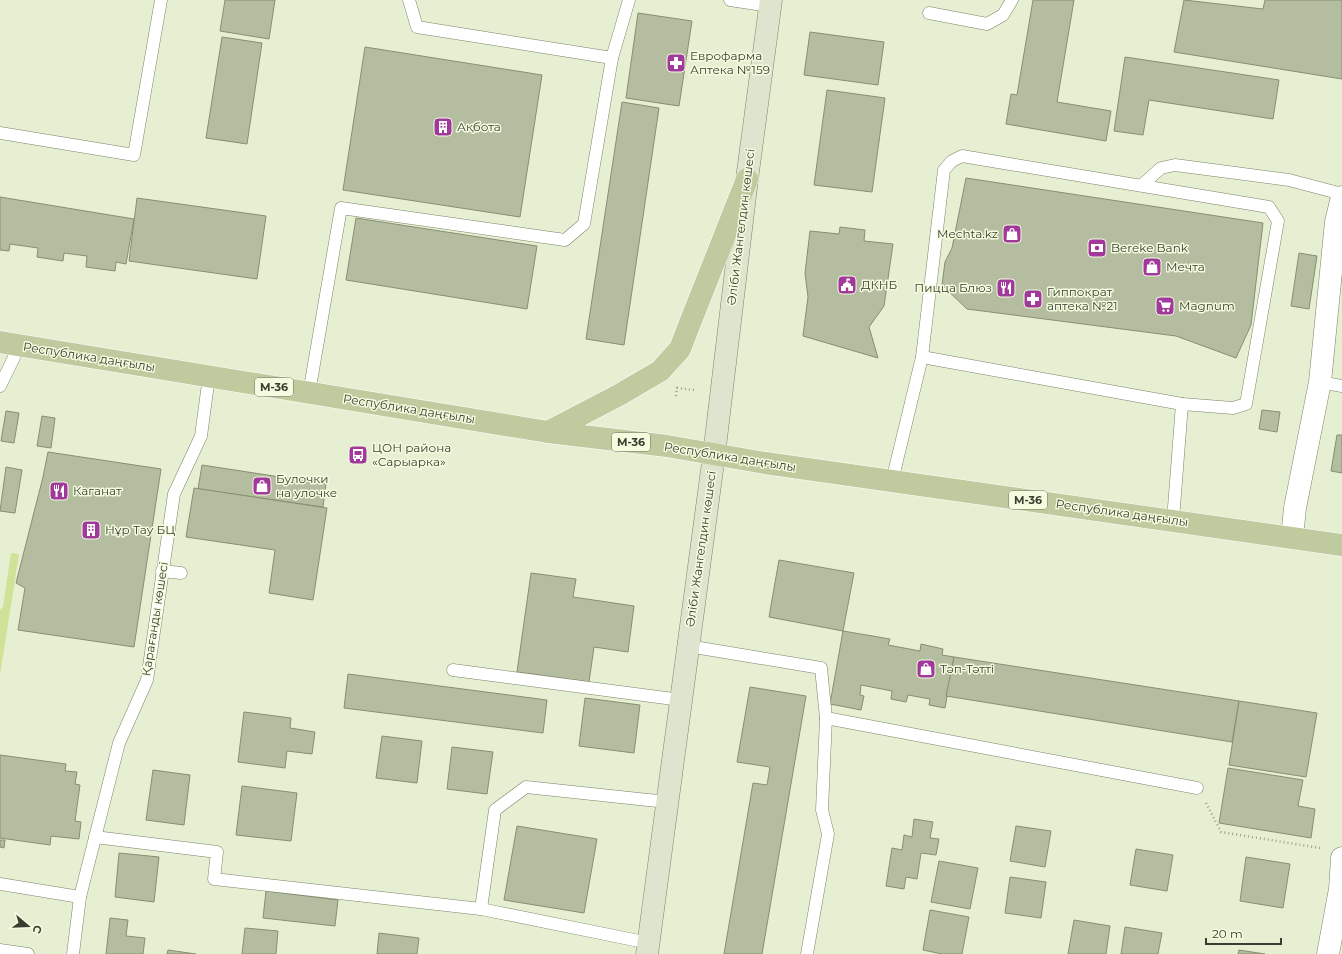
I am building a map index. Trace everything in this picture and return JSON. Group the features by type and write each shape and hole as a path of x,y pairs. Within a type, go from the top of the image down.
{"main road":[{"path":"548,432 619,395 660,371 680,349 692,315 747,179"},
{"name":"Республика даңғылы","path":"10,344 548,432 667,446 714,455 892,481 1342,544"}],"street":[{"name":"Әліби Жангелдин көшесі","path":"648,949 714,455 770,3"},
{"path":"1292,537 1295,508 1320,382 1336,283 1336,222 1342,197"},
{"path":"1328,954 1341,889 1334,854"}],"lane":[{"path":"0,133 134,155 161,0"},
{"path":"409,0 417,26 612,58"},
{"path":"309,393 341,208 565,240 584,224 612,58 629,0"},
{"path":"730,0 770,3"},
{"path":"929,13 987,24 1003,15 1012,0"},
{"path":"892,481 922,357 944,170 952,161 962,156 1269,207 1278,221 1246,404 1233,408 1182,404 922,357"},
{"path":"1142,185 1162,168 1174,165 1289,180 1342,194"},
{"path":"0,386 10,344"},
{"name":"Қарағанды көшесі","path":"73,954 80,897 119,743 147,680 174,494 201,436 209,376"},
{"path":"1320,382 1342,386"},
{"path":"1173,520 1182,404"},
{"path":"162,571 181,574"},
{"path":"688,646 821,668 826,718 822,810 828,834 807,954"},
{"path":"453,670 681,700"},
{"path":"826,718 1198,788"},
{"path":"481,909 495,810 526,787 667,802"},
{"path":"95,837 217,852 214,879 481,909 648,949"},
{"path":"0,884 80,897"},
{"path":"0,950 28,954"}],"path":[{"path":"676,396 677,388 694,390"},
{"path":"1198,788 1221,832 1334,854"}],"green space":[{"path":"11,553 19,554 0,675 0,610 3,607"}],"building":[{"path":"225,0 275,0 269,39 220,31"},
{"path":"1033,0 1074,0 1057,102 1111,111 1106,141 1006,124 1011,94 1017,95"},
{"path":"1184,0 1263,9 1265,0 1342,0 1342,79 1174,52"},
{"path":"638,13 692,21 679,106 626,98"},
{"path":"810,32 884,42 878,85 804,75"},
{"path":"222,37 262,43 247,144 206,138"},
{"name":"Ақбота","path":"365,47 542,75 520,217 343,190"},
{"path":"1125,57 1279,80 1273,119 1149,100 1143,135 1114,131"},
{"path":"827,90 885,98 872,192 814,185"},
{"path":"622,102 659,108 624,345 586,339"},
{"path":"966,178 1263,223 1251,325 1236,358 1176,336 967,309 942,285 945,262 952,248"},
{"path":"0,197 134,219 126,264 116,262 115,271 86,267 87,256 64,253 63,261 37,257 38,248 10,244 9,251 0,250"},
{"path":"137,198 266,216 257,279 129,261"},
{"path":"356,218 537,246 527,309 346,280"},
{"name":"ДКНБ","path":"840,227 865,230 864,241 893,244 884,306 869,327 878,358 803,336 808,297 805,273 810,231 839,234"},
{"path":"1299,253 1317,256 1309,309 1291,306"},
{"path":"1262,410 1280,412 1277,432 1259,429"},
{"path":"6,411 19,413 14,443 1,441"},
{"path":"42,416 55,418 51,448 37,446"},
{"path":"1337,435 1342,435 1342,473 1331,471"},
{"name":"Нұр Тау БЦ","path":"48,452 161,469 134,647 18,630 25,588 16,583"},
{"name":"Булочки на улочке","path":"202,465 326,484 323,507 198,489"},
{"path":"6,467 22,470 15,513 0,511"},
{"path":"194,488 327,508 313,600 269,593 275,550 186,537"},
{"path":"779,560 854,573 843,631 769,617"},
{"path":"531,573 576,579 573,597 634,606 628,652 594,647 589,682 517,672"},
{"path":"843,631 890,639 888,645 920,651 921,644 943,649 942,655 954,657 945,708 929,705 930,699 908,695 906,702 891,699 892,691 861,685 860,695 864,696 861,710 830,704"},
{"path":"954,657 1239,701 1232,742 946,696"},
{"path":"348,674 547,700 543,733 344,708"},
{"path":"750,687 806,696 762,954 724,954 753,783 767,785 770,767 737,762"},
{"path":"585,698 640,705 634,753 579,746"},
{"path":"1239,701 1317,713 1306,777 1229,765"},
{"path":"244,712 291,718 290,728 315,732 312,754 287,751 285,768 238,762"},
{"path":"382,736 422,741 417,783 376,778"},
{"path":"452,747 493,752 487,794 447,789"},
{"path":"0,755 66,764 65,771 77,772 75,784 80,785 75,821 81,822 79,839 51,836 50,845 0,838"},
{"path":"1228,768 1303,780 1298,806 1315,809 1311,838 1219,823"},
{"path":"153,770 190,775 184,825 146,820"},
{"path":"242,786 297,793 291,841 236,835"},
{"path":"914,819 933,822 930,838 939,839 936,855 921,853 917,879 906,877 904,889 886,886 892,848 902,850 904,835 912,837"},
{"path":"517,826 597,839 584,913 504,900"},
{"path":"1016,826 1051,831 1045,867 1010,861"},
{"path":"0,840 5,840 4,848 0,847"},
{"path":"1136,849 1173,855 1167,891 1130,885"},
{"path":"119,853 159,857 154,902 115,897"},
{"path":"1246,857 1290,864 1283,908 1240,901"},
{"path":"939,861 978,868 970,909 931,902"},
{"path":"1010,877 1046,882 1041,918 1005,913"},
{"path":"266,891 338,900 335,926 263,918"},
{"path":"930,910 969,917 962,954 942,954 923,950"},
{"path":"110,918 128,920 126,936 145,938 143,954 106,954"},
{"path":"1074,920 1110,926 1106,954 1068,954"},
{"path":"1125,927 1162,933 1158,954 1121,954"},
{"path":"245,928 278,931 276,954 242,954"},
{"path":"379,933 419,938 417,954 377,954"},
{"path":"168,950 196,954 167,954"},
{"path":"1239,950 1265,954 1238,954"}],"place":[{"name":"Еврофарма Аптека №159","path":"676,63"},
{"name":"Ақбота","path":"443,127"},
{"name":"Mechta.kz","path":"1012,234"},
{"name":"Bereke Bank","path":"1097,248"},
{"name":"Мечта","path":"1152,267"},
{"name":"ДКНБ","path":"847,285"},
{"name":"Пицца Блюз","path":"1006,288"},
{"name":"Гиппократ аптека №21","path":"1033,299"},
{"name":"Magnum","path":"1165,306"},
{"name":"ЦОН района «Сарыарка»","path":"358,455"},
{"name":"Булочки на улочке","path":"262,486"},
{"name":"Каганат","path":"59,491"},
{"name":"Нұр Тау БЦ","path":"91,530"},
{"name":"Тәп-Тәтті","path":"926,669"}]}
